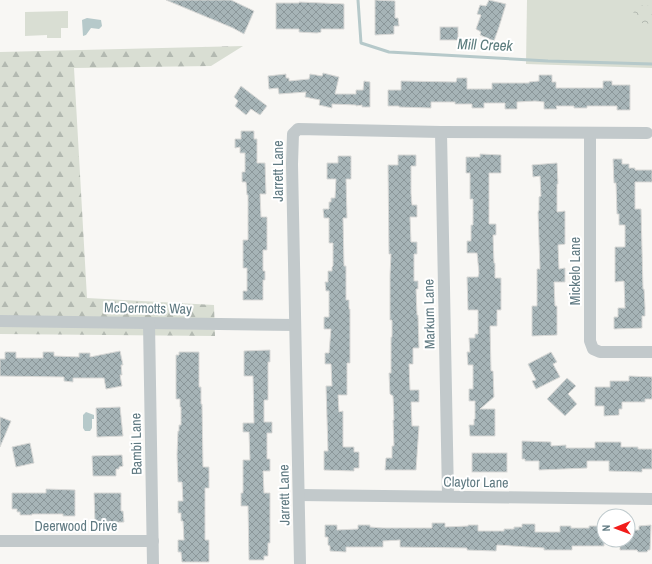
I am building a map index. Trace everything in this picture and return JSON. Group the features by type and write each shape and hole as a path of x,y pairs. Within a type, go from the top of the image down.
{"street":[{"name":"Jarrett Lane","path":"300,564 292,164 293,134 298,129 441,132 647,133"},
{"name":"Markum Lane","path":"441,132 448,496"},
{"name":"Mickelo Lane","path":"590,133 590,341 593,349 600,352 652,352"},
{"name":"McDermotts Way","path":"0,321 295,325"},
{"name":"Bambi Lane","path":"149,323 153,564"},
{"name":"Claytor Lane","path":"299,495 652,499"},
{"name":"Deerwood Drive","path":"0,541 153,541"}],"green space":[{"path":"527,0 652,0 652,68 526,64"},
{"path":"634,5 652,6 652,24 633,22"},
{"path":"68,11 68,28 61,28 61,38 47,38 47,35 25,36 25,12"},
{"path":"243,46 211,66 74,68 87,298 214,305 215,336 0,334 0,52"}],"shaded area":[{"path":"87,18 101,20 102,26 99,29 91,28 86,35 83,36 82,20"},
{"path":"86,412 94,415 94,419 92,419 92,428 90,431 85,431 83,428 83,415"}],"building":[{"path":"166,0 231,0 254,11 244,34"},
{"path":"375,0 395,1 395,18 398,18 399,26 394,26 394,34 375,35"},
{"path":"489,0 506,4 494,41 480,35 481,32 476,29 481,15 477,14 480,5 486,6"},
{"path":"299,2 344,4 344,29 321,29 321,32 317,33 299,32 299,29 276,29 276,3"},
{"path":"440,27 458,27 458,40 440,40"},
{"path":"323,73 339,77 335,94 356,94 356,90 363,90 364,81 370,82 370,107 362,107 362,105 332,104 332,108 319,105 320,100 305,97 306,92 279,94 278,88 269,89 268,76 286,74 286,78 289,78 289,81 309,79 310,74 322,76"},
{"path":"539,75 552,75 552,82 556,82 556,88 603,88 603,81 612,81 612,85 630,85 630,110 617,110 617,106 587,106 587,108 574,108 574,106 556,106 557,109 544,109 544,102 535,101 517,102 517,109 505,109 505,103 484,103 484,108 472,108 472,104 455,104 455,102 431,102 431,108 388,106 388,90 401,90 401,81 456,82 457,78 467,78 467,89 492,89 492,83 529,83 539,81"},
{"path":"241,86 267,106 260,115 251,109 246,115 235,106 238,101 234,97"},
{"path":"241,131 254,131 254,139 257,139 257,163 265,163 266,194 260,194 261,217 267,217 267,250 263,250 263,271 265,271 265,280 263,280 263,300 243,300 243,291 247,291 247,268 243,268 243,240 248,240 248,195 246,182 242,182 242,172 245,172 245,153 240,153 240,147 235,148 235,139 241,139"},
{"path":"480,154 501,155 501,173 489,173 489,224 496,224 496,235 493,235 495,278 501,278 501,310 497,310 497,326 490,326 491,371 493,371 494,397 480,409 495,409 495,436 470,436 469,425 474,425 475,401 469,401 469,389 473,389 473,365 468,365 467,352 470,352 469,338 475,338 475,334 478,334 478,310 468,310 467,277 478,277 479,273 477,253 467,253 467,241 471,241 471,225 473,225 473,199 470,199 470,173 466,173 466,157 480,157"},
{"path":"398,155 416,155 416,166 411,166 411,194 412,205 417,205 417,217 410,217 411,242 417,242 417,254 414,254 414,281 418,281 418,289 416,289 419,348 413,348 413,364 409,364 410,390 419,390 419,402 411,402 412,426 419,426 416,470 385,470 386,458 392,458 392,446 394,446 393,396 390,394 389,373 391,373 392,320 390,320 391,254 389,254 388,165 398,165"},
{"path":"338,156 351,156 351,179 346,179 347,218 343,218 344,266 346,266 346,300 349,300 350,309 350,363 347,363 347,395 338,395 339,412 343,411 343,447 354,447 354,452 359,452 359,468 354,468 354,471 324,470 324,451 328,451 326,386 332,386 331,364 325,364 325,353 329,353 331,329 324,329 324,317 329,317 329,291 326,291 325,282 328,282 328,271 332,271 333,243 329,243 329,218 324,218 323,209 329,209 329,202 331,202 331,198 335,198 336,179 327,179 327,163 338,163"},
{"path":"613,159 622,159 622,164 629,164 629,168 635,168 635,170 652,170 652,182 635,182 635,209 641,209 643,289 645,307 645,316 642,316 642,328 614,329 614,317 618,317 618,308 625,308 624,281 615,282 615,247 625,247 625,225 619,225 619,214 617,214 616,183 614,183"},
{"path":"557,163 557,212 565,211 565,244 558,245 559,269 565,268 565,282 554,282 555,306 557,306 557,335 532,336 532,306 537,306 537,269 540,269 538,212 539,197 541,196 540,176 533,177 532,165"},
{"path":"270,350 270,362 268,362 268,400 264,400 264,422 272,422 272,433 267,433 267,459 270,459 270,471 263,471 264,493 270,493 270,543 268,543 268,556 264,556 264,560 249,560 248,506 241,506 241,493 243,493 243,460 250,460 249,432 243,432 243,423 254,423 253,376 244,376 244,351"},
{"path":"120,351 123,365 121,365 122,375 120,375 122,386 106,389 104,378 73,378 73,382 64,381 64,377 0,376 0,359 5,359 5,352 16,352 16,358 43,358 43,352 54,352 54,356 79,357 79,353 90,353 90,357"},
{"path":"179,352 199,352 199,387 201,387 202,404 203,467 209,467 209,488 205,488 205,540 209,540 209,562 182,562 181,552 178,552 178,540 184,540 183,521 181,521 181,513 178,513 178,501 183,501 182,482 178,482 177,455 178,431 179,425 181,425 180,399 176,399 176,355 179,355"},
{"path":"551,352 557,362 553,364 560,377 536,389 532,381 536,380 528,364"},
{"path":"629,376 652,377 652,399 645,399 645,402 622,402 622,409 619,409 619,415 604,416 604,406 595,406 595,387 610,387 610,381 629,381"},
{"path":"567,378 576,386 568,394 577,404 565,416 547,399"},
{"path":"120,407 123,436 97,437 96,408"},
{"path":"0,417 11,421 0,447"},
{"path":"522,441 551,442 551,446 566,445 566,448 595,448 595,442 621,442 621,447 652,449 652,469 642,469 642,472 609,471 609,461 587,461 587,468 539,470 539,461 525,461 525,459 522,459"},
{"path":"30,443 34,463 16,467 12,447"},
{"path":"472,453 507,453 507,472 472,472"},
{"path":"122,455 123,466 116,469 116,476 93,476 92,456"},
{"path":"46,489 75,490 75,516 63,516 63,514 20,515 20,512 17,512 17,509 12,509 12,493 46,493"},
{"path":"94,493 121,493 121,511 123,511 124,522 95,523"},
{"path":"432,523 445,523 445,527 478,525 478,531 504,531 504,529 522,527 522,524 535,524 535,532 560,532 560,526 571,526 571,528 589,528 589,526 596,526 596,546 572,546 572,550 544,550 544,548 497,545 496,551 467,550 467,548 400,547 400,540 383,541 383,547 346,547 346,552 330,551 328,537 325,537 325,525 337,525 337,530 358,529 358,525 370,525 370,527 383,528 432,528"},
{"path":"651,525 650,550 647,552 638,552 637,550 620,550 620,548 636,548 636,530 639,530 639,526"}],"waterway":[{"name":"Mill Creek","path":"358,0 361,43 389,52 548,61 652,64"}]}
